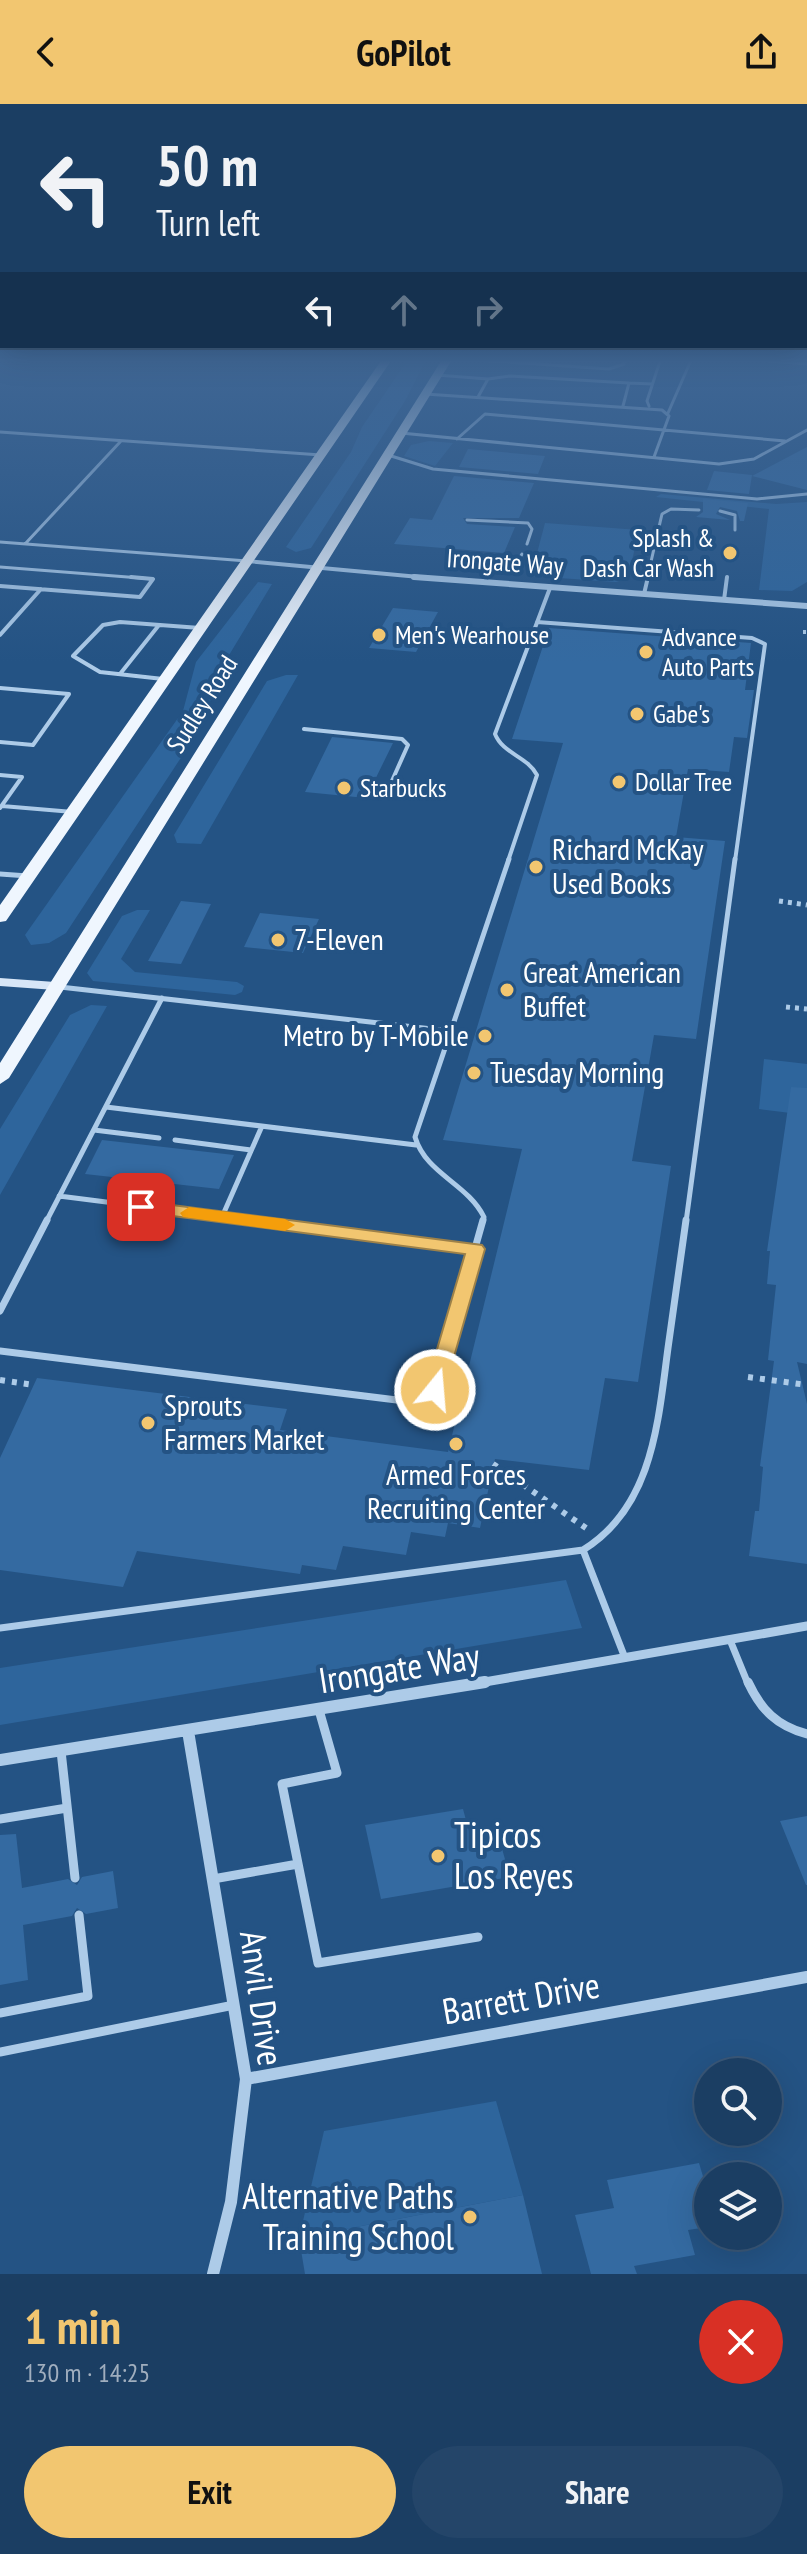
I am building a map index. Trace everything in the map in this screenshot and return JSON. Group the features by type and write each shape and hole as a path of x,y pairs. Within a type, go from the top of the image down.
{"main road":[{"name":"Sudley Road","path":"25,876 46,851 318,459"},
{"name":"Sudley Road","path":"0,1078 385,459"},
{"path":"0,897 25,876"},
{"path":"0,917 25,876"}],"street":[{"name":"Irongate Way","path":"247,561 315,570 807,606"},
{"path":"0,982 55,986"},
{"name":"Irongate Way","path":"0,1760 319,1710 807,1626"},
{"name":"Anvil Drive","path":"188,1731 246,2079 231,2202 213,2274"},
{"name":"Barrett Drive","path":"246,2079 807,1977"}],"lane":[{"path":"25,544 104,459"},
{"path":"398,459 411,465 446,470 757,499 807,494"},
{"path":"679,459 732,464 753,459"},
{"path":"644,594 662,514 671,509 699,510"},
{"path":"720,511 735,515 735,530"},
{"path":"467,520 483,518 528,523 532,529 527,544"},
{"path":"0,542 247,561"},
{"path":"484,569 516,564 522,554"},
{"path":"0,567 153,579 140,597 0,586"},
{"path":"724,600 727,577"},
{"path":"0,1351 392,1402 421,1403 435,1390 484,1217 480,1206 466,1188 425,1161 415,1137 537,775 529,762 504,748 495,734 550,588"},
{"path":"0,635 41,589"},
{"path":"165,679 100,672 73,656 103,625 120,622 200,628"},
{"path":"0,1628 583,1550 603,1540 618,1525 635,1497 656,1437 765,644 752,638 537,622"},
{"path":"120,674 159,625"},
{"path":"0,688 69,694 33,745 0,742"},
{"path":"304,729 402,739 408,745 391,782 410,786"},
{"path":"0,775 22,777 1,807"},
{"path":"1,807 73,812"},
{"path":"0,874 25,876"},
{"path":"55,986 450,1031"},
{"path":"0,1311 162,998"},
{"path":"106,1107 416,1145"},
{"path":"222,1217 262,1126"},
{"path":"94,1130 159,1138"},
{"path":"175,1140 251,1150"},
{"path":"59,1196 475,1249"},
{"path":"583,1550 625,1658"},
{"path":"730,1640 760,1707 771,1721 789,1731 807,1734"},
{"path":"319,1710 337,1773 282,1784 318,1963 478,1937"},
{"path":"61,1750 75,1878"},
{"path":"0,1819 67,1808"},
{"path":"213,1879 298,1864"},
{"path":"0,2013 88,1996 79,1915"},
{"path":"0,2052 234,2005"}],"path":[{"path":"779,901 807,905"},
{"path":"786,1007 807,1009"},
{"path":"748,1377 807,1385"},
{"path":"0,1380 34,1385"},
{"path":"493,1464 603,1540"}],"shaded area":[{"path":"346,459 368,459 311,548 296,552 286,547"},
{"path":"414,459 440,459 435,466"},
{"path":"661,494 776,504 807,502 807,582 792,591 759,590 769,509 656,497"},
{"path":"545,523 639,530 628,578 616,582 531,576"},
{"path":"258,582 272,584 220,670 203,724 66,933 49,943 31,945 25,935 183,711 196,662"},
{"path":"298,675 201,844 177,843 174,835 267,681"},
{"path":"137,910 150,910 121,959 135,972 237,982 244,986 242,992 235,995 93,981 87,973 122,916"},
{"path":"91,1005 107,1006 0,1195 0,1129 70,1015"},
{"path":"764,1059 807,1064 807,1115 759,1109"},
{"path":"566,1580 582,1628 0,1725 0,1668"},
{"path":"496,2101 523,2195 299,2238 324,2131"}],"building":[{"path":"463,459 544,459 538,474 459,467"},
{"path":"784,459 807,459 807,490 752,476"},
{"path":"714,471 752,475 749,494 707,490"},
{"path":"454,476 534,483 519,518 463,518 467,524 515,527 504,553 394,544 410,518 432,520"},
{"path":"703,499 748,503 744,521 740,521 737,511 720,507 716,514 730,520 696,517 703,512"},
{"name":"Men's Wearhouse","path":"393,608 438,612 416,652 369,648"},
{"path":"549,628 751,643 745,690 754,690 747,738 734,737 729,772 688,769 676,837 725,841 696,1039 654,1035 632,1161 671,1166 638,1382 605,1378 589,1470 495,1459 480,1528 448,1523 445,1537 411,1532 406,1555 343,1546 336,1570 302,1565 300,1574 137,1551 123,1587 0,1570 0,1458 37,1378 287,1409 280,1430 448,1452 522,1149 443,1140 563,743 512,739"},
{"path":"332,737 393,743 366,798 305,792"},
{"name":"7-Eleven","path":"181,901 211,904 181,964 148,961"},
{"name":"7-Eleven","path":"260,913 319,919 303,953 244,947"},
{"path":"791,1087 807,1088 807,1364 797,1362 807,1404 807,1564 749,1556 755,1511 759,1511 763,1467 760,1466 774,1361 768,1360 776,1285 767,1284 770,1251 767,1251"},
{"path":"102,1140 234,1155 219,1189 85,1174"},
{"name":"Tipicos Los Reyes","path":"463,1809 470,1835 497,1831 510,1877 381,1899 365,1825"},
{"path":"807,1816 807,1885 806,1885 780,1821"},
{"path":"16,1834 22,1888 68,1879 77,1885 82,1877 113,1871 118,1908 86,1914 77,1908 72,1916 23,1925 28,1980 0,1985 0,1835"},
{"path":"694,2164 694,2229 688,2230 695,2255 634,2266 637,2274 591,2274 575,2215 614,2208 607,2180"},
{"name":"Alternative Paths Training School","path":"523,2195 542,2274 305,2274 299,2238"}],"slow traffic":[{"path":"189,1213 285,1225"}],"place":[{"name":"Splash & Dash Car Wash","path":"730,553"},
{"name":"Men's Wearhouse","path":"379,635"},
{"name":"Advance Auto Parts","path":"646,652"},
{"name":"Gabe's","path":"637,714"},
{"name":"Dollar Tree","path":"619,782"},
{"name":"Starbucks","path":"344,788"},
{"name":"Richard McKay Used Books","path":"536,867"},
{"name":"7-Eleven","path":"278,940"},
{"name":"Great American Buffet","path":"507,990"},
{"name":"Metro by T-Mobile","path":"485,1036"},
{"name":"Tuesday Morning","path":"474,1073"},
{"name":"Sprouts Farmers Market","path":"148,1423"},
{"name":"Armed Forces Recruiting Center","path":"456,1444"},
{"name":"Tipicos Los Reyes","path":"438,1856"},
{"name":"Alternative Paths Training School","path":"470,2217"}],"route":[{"path":"141,1207 475,1249 435,1390"}]}
